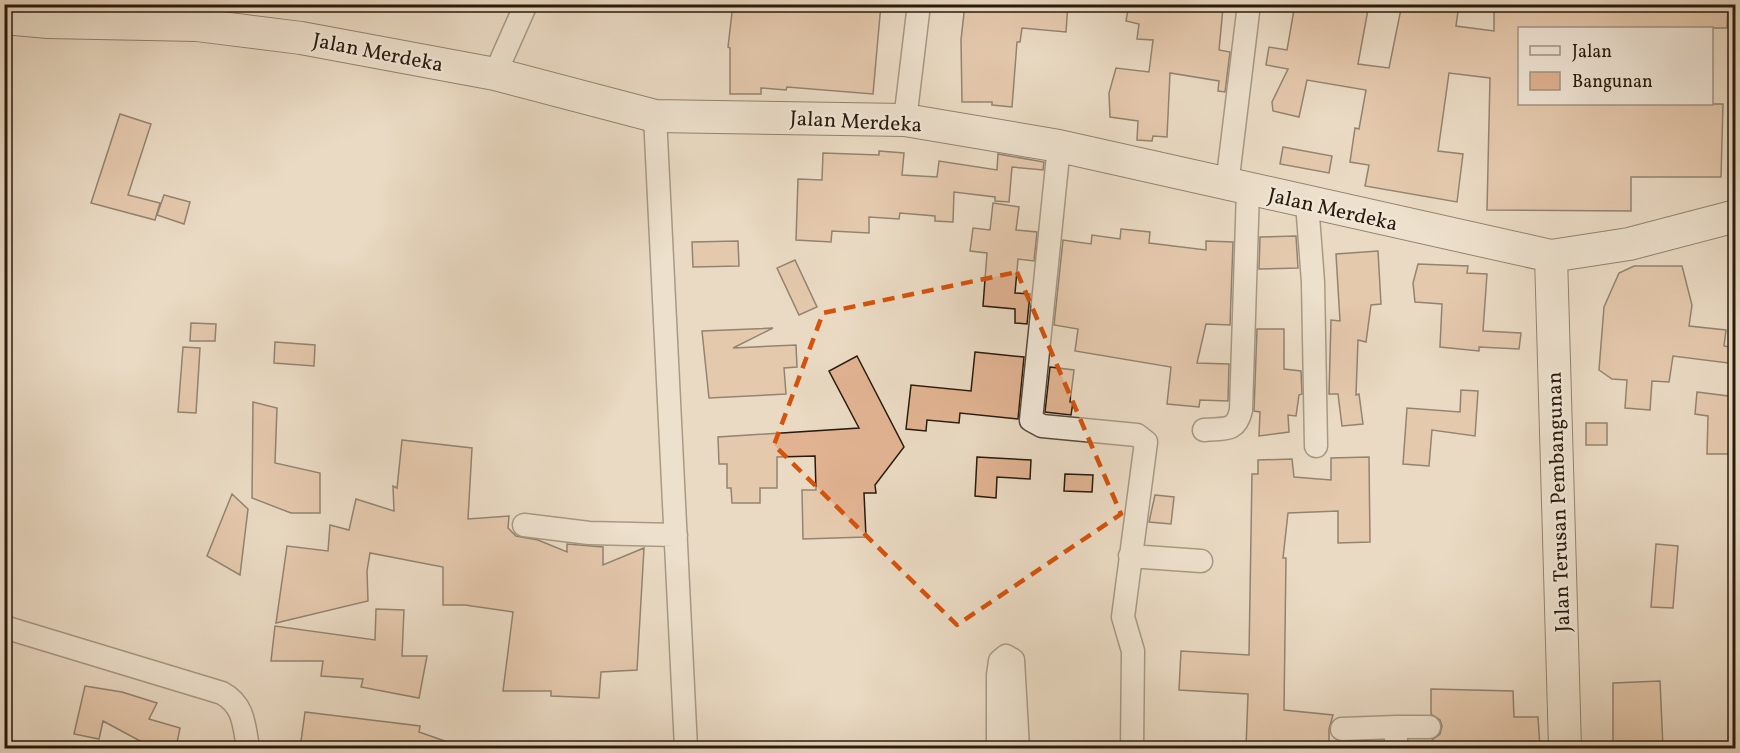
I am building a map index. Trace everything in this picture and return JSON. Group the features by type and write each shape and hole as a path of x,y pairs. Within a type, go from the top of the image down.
{"street":[{"path":"495,74 526,4"},
{"path":"905,120 919,4"},
{"path":"1204,430 1232,428 1238,423 1241,410 1238,187 1249,4"},
{"name":"Jalan Merdeka","path":"4,18 48,22 196,24 312,39 495,74 655,116 905,120 1059,146 1551,256 1629,244 1736,216"},
{"path":"655,116 686,748"},
{"path":"1059,146 1031,420 1042,426 1137,435 1145,440 1146,447 1123,617 1133,651 1132,748"},
{"path":"1307,203 1314,282 1316,446"},
{"name":"Jalan Terusan Pembangunan","path":"1551,256 1565,748"},
{"path":"524,525 589,533 675,535"},
{"path":"1130,556 1201,561"},
{"path":"4,627 222,693 236,702 248,748"},
{"path":"998,748 998,675 1000,661 1006,656 1013,660 1018,748"},
{"path":"1342,729 1396,738 1429,727"}],"highlighted area":[{"path":"1017,272 1121,514 957,625 774,445 823,313"}],"building":[{"path":"733,4 881,4 873,94 787,87 786,90 761,88 761,94 730,94 730,48 728,47"},
{"path":"965,4 1068,4 1066,32 1022,28 1020,42 1017,42 1012,107 992,105 992,102 962,102 961,40"},
{"path":"1129,4 1203,4 1223,8 1219,50 1230,52 1225,92 1218,91 1219,81 1170,73 1167,137 1153,136 1152,141 1137,140 1138,121 1110,117 1109,93 1116,68 1149,72 1153,40 1137,39 1139,24 1126,21"},
{"path":"1295,4 1369,4 1358,64 1389,68 1402,4 1459,4 1456,26 1494,31 1494,4 1728,4 1727,28 1518,27 1518,105 1723,104 1721,177 1631,177 1631,211 1487,210 1490,78 1449,73 1438,151 1463,154 1457,202 1365,186 1369,165 1350,162 1355,128 1359,129 1366,90 1307,80 1299,117 1273,111 1272,102 1288,69 1266,65 1269,47 1287,50"},
{"path":"120,114 151,124 128,195 160,203 155,220 91,203"},
{"path":"1283,147 1332,156 1329,173 1280,164"},
{"path":"879,151 904,153 902,175 937,177 939,161 997,170 998,154 1044,162 1043,170 1012,167 1009,202 995,201 995,197 954,192 953,222 935,221 935,216 900,213 899,219 869,217 869,233 832,231 831,242 796,240 798,179 822,180 823,153 879,155"},
{"path":"164,195 190,202 184,224 157,215"},
{"path":"993,203 1019,207 1016,230 1037,232 1034,261 1018,259 1015,293 1030,294 1027,324 1015,323 1015,309 983,306 987,253 970,251 973,228 990,230"},
{"path":"1121,229 1150,232 1149,243 1206,250 1206,241 1233,242 1230,325 1206,324 1197,363 1229,364 1228,401 1200,400 1199,407 1167,404 1171,367 1075,351 1078,329 1054,325 1063,240 1091,244 1092,235 1120,239"},
{"path":"1296,236 1298,268 1259,269 1260,237"},
{"path":"738,241 739,266 693,267 692,242"},
{"path":"1378,251 1381,304 1371,305 1366,342 1358,340 1356,395 1359,394 1363,424 1342,426 1338,394 1329,394 1331,320 1340,321 1336,254"},
{"path":"795,260 817,307 799,315 777,268"},
{"path":"1418,264 1468,266 1467,273 1487,274 1483,331 1521,333 1519,349 1479,347 1479,351 1440,347 1442,304 1415,302 1413,283"},
{"path":"1634,266 1682,266 1692,305 1689,326 1726,330 1724,346 1736,348 1736,364 1673,356 1669,382 1652,381 1650,410 1625,408 1627,380 1612,379 1599,370 1604,307 1619,273"},
{"path":"191,323 216,324 215,341 190,341"},
{"path":"773,328 733,348 796,345 797,367 784,368 786,394 709,398 702,331"},
{"path":"1257,329 1284,329 1284,369 1301,371 1302,394 1299,395 1296,416 1288,415 1289,432 1259,436 1260,412 1254,411"},
{"path":"275,342 315,345 314,366 274,363"},
{"path":"183,347 200,348 196,413 178,412"},
{"path":"975,352 1024,357 1018,419 960,413 959,423 927,420 926,431 906,429 911,385 971,391"},
{"path":"857,356 904,447 875,485 876,493 864,493 866,537 803,539 802,490 816,490 815,456 777,457 777,488 760,488 760,503 732,503 731,488 727,488 727,464 719,464 718,437 859,428 829,371"},
{"path":"1050,367 1074,370 1070,402 1073,402 1071,415 1045,412"},
{"path":"1461,390 1478,391 1475,436 1432,430 1429,466 1403,464 1407,408 1460,412"},
{"path":"1697,392 1736,397 1736,454 1707,454 1708,416 1695,414"},
{"path":"253,402 277,408 275,463 320,473 320,513 291,513 252,498"},
{"path":"1586,423 1607,423 1607,445 1586,445"},
{"path":"402,440 472,448 468,519 509,516 508,528 516,536 538,540 567,552 567,544 603,547 603,565 644,548 637,670 601,672 599,698 551,696 551,691 503,691 513,612 465,605 443,605 443,567 370,553 367,571 368,601 276,623 287,546 328,551 330,525 349,530 356,499 394,511 393,486 397,488"},
{"path":"977,457 1031,460 1030,479 997,477 996,498 975,496"},
{"path":"1369,457 1370,542 1338,543 1338,511 1288,513 1283,558 1286,558 1284,710 1333,715 1329,729 1329,748 1246,748 1248,694 1179,690 1181,651 1249,655 1252,474 1258,474 1258,460 1292,459 1294,477 1331,480 1331,458"},
{"path":"1065,474 1093,475 1092,492 1064,491"},
{"path":"232,494 248,509 240,575 207,556"},
{"path":"1155,495 1174,497 1171,524 1149,522"},
{"path":"1656,544 1678,546 1673,608 1651,607"},
{"path":"376,609 404,610 402,656 427,656 419,698 361,687 363,679 321,676 323,661 271,661 275,626 375,640"},
{"path":"1660,681 1663,748 1613,748 1613,683"},
{"path":"85,686 122,692 157,703 149,719 180,728 176,748 153,748 103,721 99,739 74,734"},
{"path":"1431,689 1513,691 1514,717 1538,717 1540,748 1432,748 1432,740 1440,734 1442,726 1440,720 1431,714"},
{"path":"305,712 420,726 419,732 459,746 458,748 300,748"}]}
